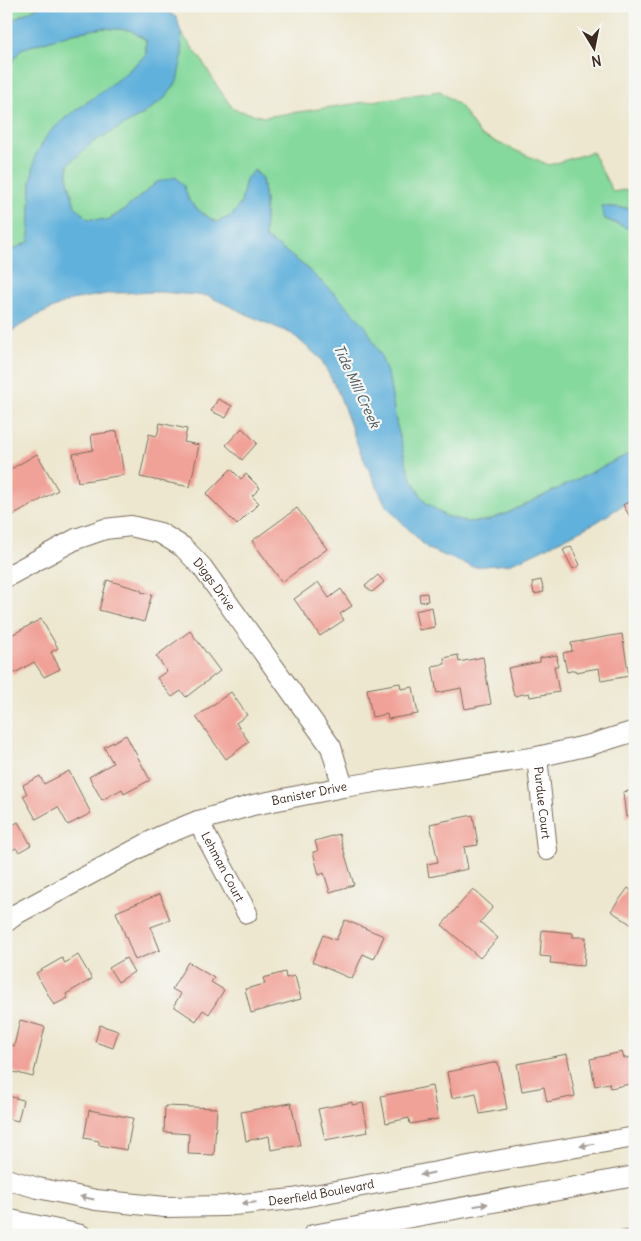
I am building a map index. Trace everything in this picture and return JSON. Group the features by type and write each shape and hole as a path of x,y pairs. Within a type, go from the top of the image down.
{"street":[{"name":"Diggs Drive","path":"6,577 76,539 105,529 131,526 160,533 183,547 202,567 332,747 343,786"},
{"name":"Banister Drive","path":"6,922 18,913 161,836 198,821 252,805 343,786 537,757 590,745 635,731"},
{"name":"Purdue Court","path":"537,757 547,850"},
{"name":"Lehman Court","path":"198,821 247,913"},
{"name":"Deerfield Boulevard","path":"6,1180 96,1200 165,1206 224,1206 293,1199 635,1137"},
{"path":"313,1235 635,1176"},
{"path":"6,1219 81,1235"}],"green space":[{"path":"6,6 40,6 6,23"},
{"path":"103,28 130,30 146,40 146,55 126,73 65,118 31,183 29,242 6,252 6,72 20,49 73,33"},
{"path":"181,33 201,59 233,109 264,117 440,91 460,106 480,135 549,165 592,152 613,192 635,188 635,209 602,206 605,219 635,231 635,451 508,513 486,521 467,522 445,516 425,502 411,478 405,462 396,422 389,379 341,300 302,264 265,238 265,200 262,179 255,170 246,179 241,203 232,216 216,222 189,201 184,186 157,182 124,210 108,220 88,219 75,207 68,180 68,164 93,142 142,115 166,97 182,57"}],"water":[{"name":"Tide Mill Creek","path":"40,6 160,6 177,18 181,33 182,57 177,82 166,97 142,115 93,142 68,164 68,180 75,206 88,219 108,220 124,210 157,182 176,177 184,186 189,201 216,222 232,216 241,203 246,179 254,170 262,179 265,200 265,238 302,264 341,300 366,327 381,356 389,379 396,422 406,462 411,478 425,502 445,516 467,522 486,521 508,513 635,451 635,497 597,522 537,552 509,564 473,567 428,549 386,506 359,449 339,394 321,359 292,334 208,296 161,292 112,293 71,300 32,318 6,335 6,252 29,242 31,183 35,156 48,134 65,118 126,73 146,55 146,40 130,30 103,28 73,33 21,49 6,72 6,23"},
{"path":"601,206 635,209 635,231 605,219"}],"building":[{"path":"218,399 232,406 226,418 211,411"},
{"path":"160,423 187,429 184,442 199,445 190,487 140,477 149,434 157,436"},
{"path":"242,428 257,443 242,460 226,445"},
{"path":"117,431 124,475 78,482 73,454 93,450 91,435"},
{"path":"37,454 58,490 14,515 6,502 6,460 11,469"},
{"path":"231,469 241,479 246,474 260,488 252,496 259,503 237,525 206,494"},
{"path":"635,498 635,525 623,505"},
{"path":"297,508 327,549 282,582 252,541"},
{"path":"571,546 580,565 573,569 563,550"},
{"path":"378,575 384,582 372,592 365,586"},
{"path":"107,580 152,594 144,622 99,610"},
{"path":"541,580 544,592 534,594 532,582"},
{"path":"318,582 329,598 341,589 352,606 340,614 344,620 320,636 294,599"},
{"path":"427,593 428,601 420,602 419,594"},
{"path":"432,607 435,627 419,630 415,611"},
{"path":"41,619 58,648 51,652 60,669 44,677 34,662 13,674 6,661 6,638"},
{"path":"190,631 220,671 186,697 181,691 172,697 157,678 167,671 156,656"},
{"path":"622,634 629,676 601,681 599,668 567,672 563,653 572,651 571,643"},
{"path":"458,655 459,662 483,657 491,704 465,709 461,688 437,693 432,666 445,664 444,658"},
{"path":"557,655 558,666 554,666 559,692 530,697 529,693 514,696 508,668 540,662 540,658"},
{"path":"400,683 401,689 413,687 418,714 388,719 387,714 372,717 367,689"},
{"path":"231,692 247,715 236,723 249,742 226,759 196,717"},
{"path":"126,735 150,780 124,794 122,789 102,800 89,777 113,763 104,747"},
{"path":"69,771 91,813 68,825 58,807 36,819 23,796 27,794 23,785 40,776 44,784"},
{"path":"635,790 635,816 626,817 623,792"},
{"path":"473,815 478,845 464,847 468,869 429,877 427,864 438,862 430,824"},
{"path":"18,822 31,845 19,852 16,848 6,854 6,829"},
{"path":"339,834 354,885 330,892 324,873 319,875 313,852 318,851 315,841"},
{"path":"628,888 635,893 635,927 611,911"},
{"path":"473,889 493,907 480,922 498,938 480,958 442,925"},
{"path":"160,894 170,920 151,927 160,950 135,960 116,912"},
{"path":"345,920 384,936 374,959 363,954 352,979 312,962 323,935 336,940"},
{"path":"542,930 573,933 573,937 586,937 584,966 550,963 551,957 540,956"},
{"path":"78,955 92,979 66,994 68,998 54,1005 36,973 62,958 65,963"},
{"path":"126,958 134,972 118,982 109,968"},
{"path":"188,962 214,978 211,982 224,990 209,1014 203,1010 196,1021 174,1005 181,994 172,989"},
{"path":"285,972 286,978 295,976 301,999 251,1013 245,989 265,984 263,978"},
{"path":"20,1020 45,1027 33,1077 6,1070 6,1044 14,1046"},
{"path":"100,1025 118,1031 113,1048 95,1042"},
{"path":"622,1052 624,1058 634,1057 635,1083 610,1088 609,1083 595,1086 590,1059"},
{"path":"567,1054 575,1096 547,1102 544,1087 522,1091 517,1064"},
{"path":"498,1062 507,1109 480,1114 476,1093 452,1098 447,1072"},
{"path":"6,1086 11,1087 8,1096 23,1100 18,1121 6,1118"},
{"path":"432,1086 438,1119 410,1124 409,1118 386,1123 381,1096"},
{"path":"352,1102 352,1105 363,1103 368,1132 325,1140 318,1109"},
{"path":"291,1103 300,1145 271,1150 269,1136 246,1141 241,1112"},
{"path":"165,1106 217,1108 214,1155 188,1154 189,1134 164,1132"},
{"path":"89,1110 133,1118 127,1150 99,1145 99,1141 84,1138"},
{"path":"635,1229 635,1235 619,1235 618,1232"}]}
